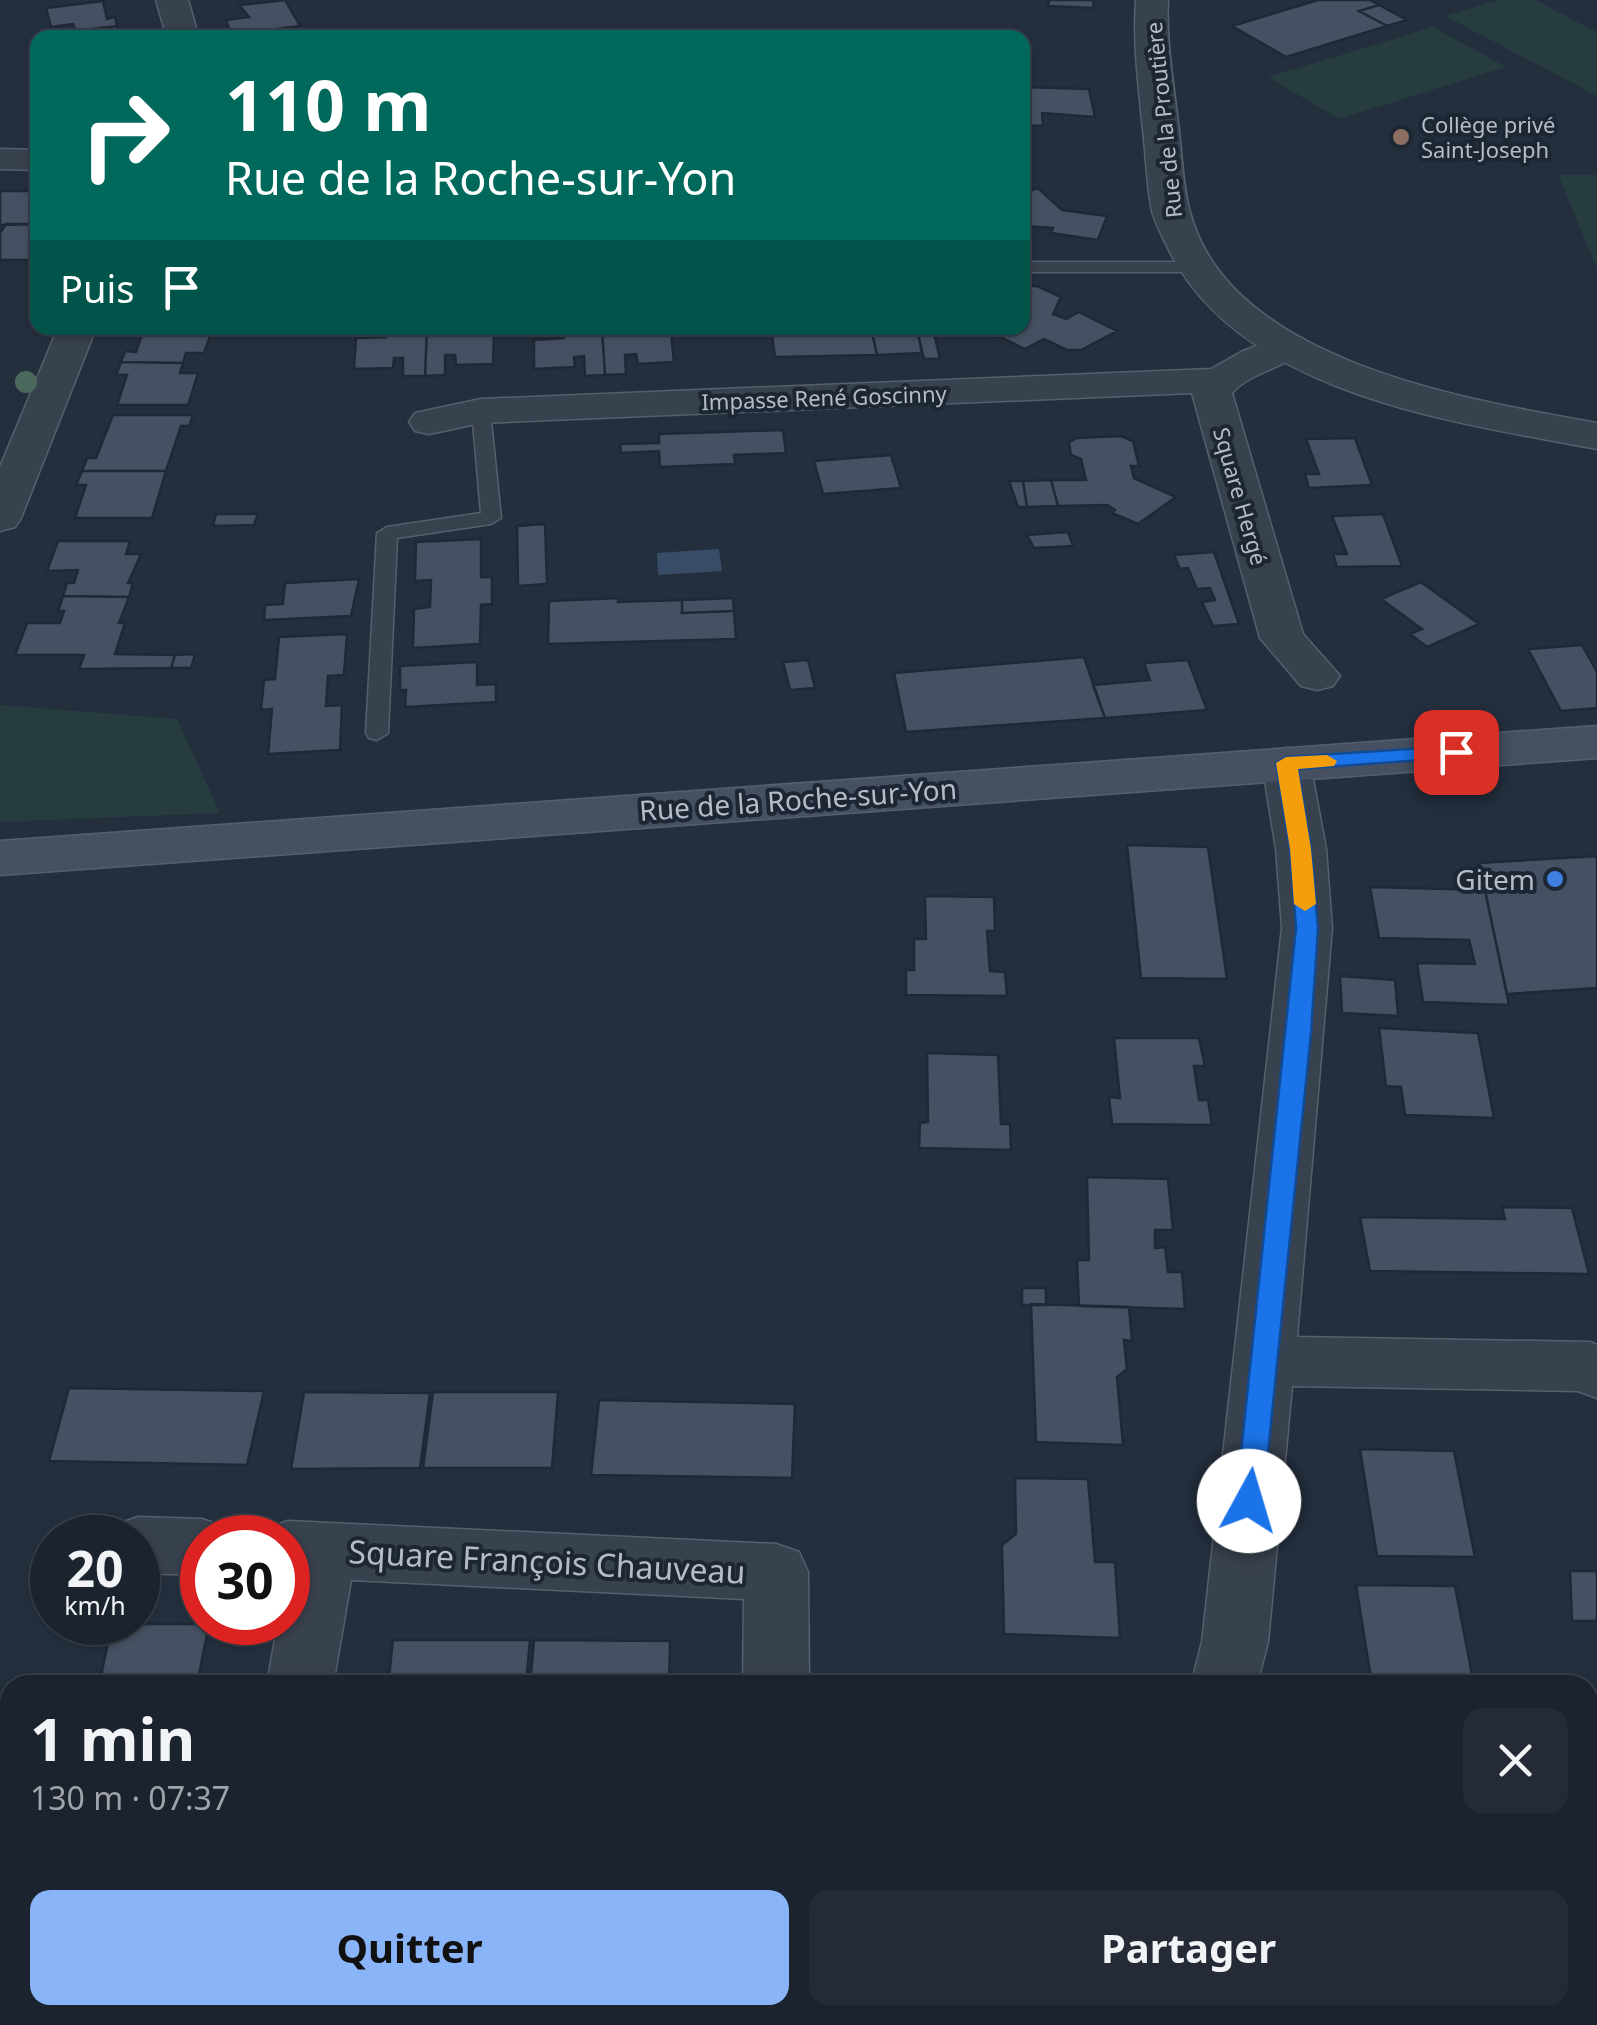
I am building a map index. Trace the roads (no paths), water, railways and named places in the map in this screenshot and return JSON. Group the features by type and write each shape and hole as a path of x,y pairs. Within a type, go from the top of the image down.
{"main road":[{"name":"Rue de la Roche-sur-Yon","path":"0,858 1597,742"}],"street":[{"path":"172,0 181,30"},
{"name":"Rue de la Proutière","path":"1152,0 1150,34 1170,214 1179,242 1194,267 1247,319 1346,376 1454,409 1597,436"},
{"path":"0,158 30,160"},
{"path":"0,518 16,433 73,335"},
{"path":"1219,380 1288,346"},
{"name":"Impasse René Goscinny","path":"430,422 481,411 1219,380"},
{"name":"Square Hergé","path":"1219,380 1212,393 1214,405 1282,638 1317,676"},
{"path":"1227,1675 1235,1642 1307,928 1301,849 1286,763"},
{"path":"1264,1361 1590,1367 1597,1373"},
{"name":"Square François Chauveau","path":"310,1550 776,1572 776,1675"},
{"name":"Square François Chauveau","path":"300,1675 302,1645"}],"lane":[{"path":"1030,267 1194,267"},
{"path":"376,733 387,533 491,518 481,411"}],"water":[{"path":"719,549 722,571 658,575 657,553"}],"place":[{"name":"Collège privé Saint-Joseph","path":"1401,137"},
{"name":"Gitem","path":"1555,879"}]}
